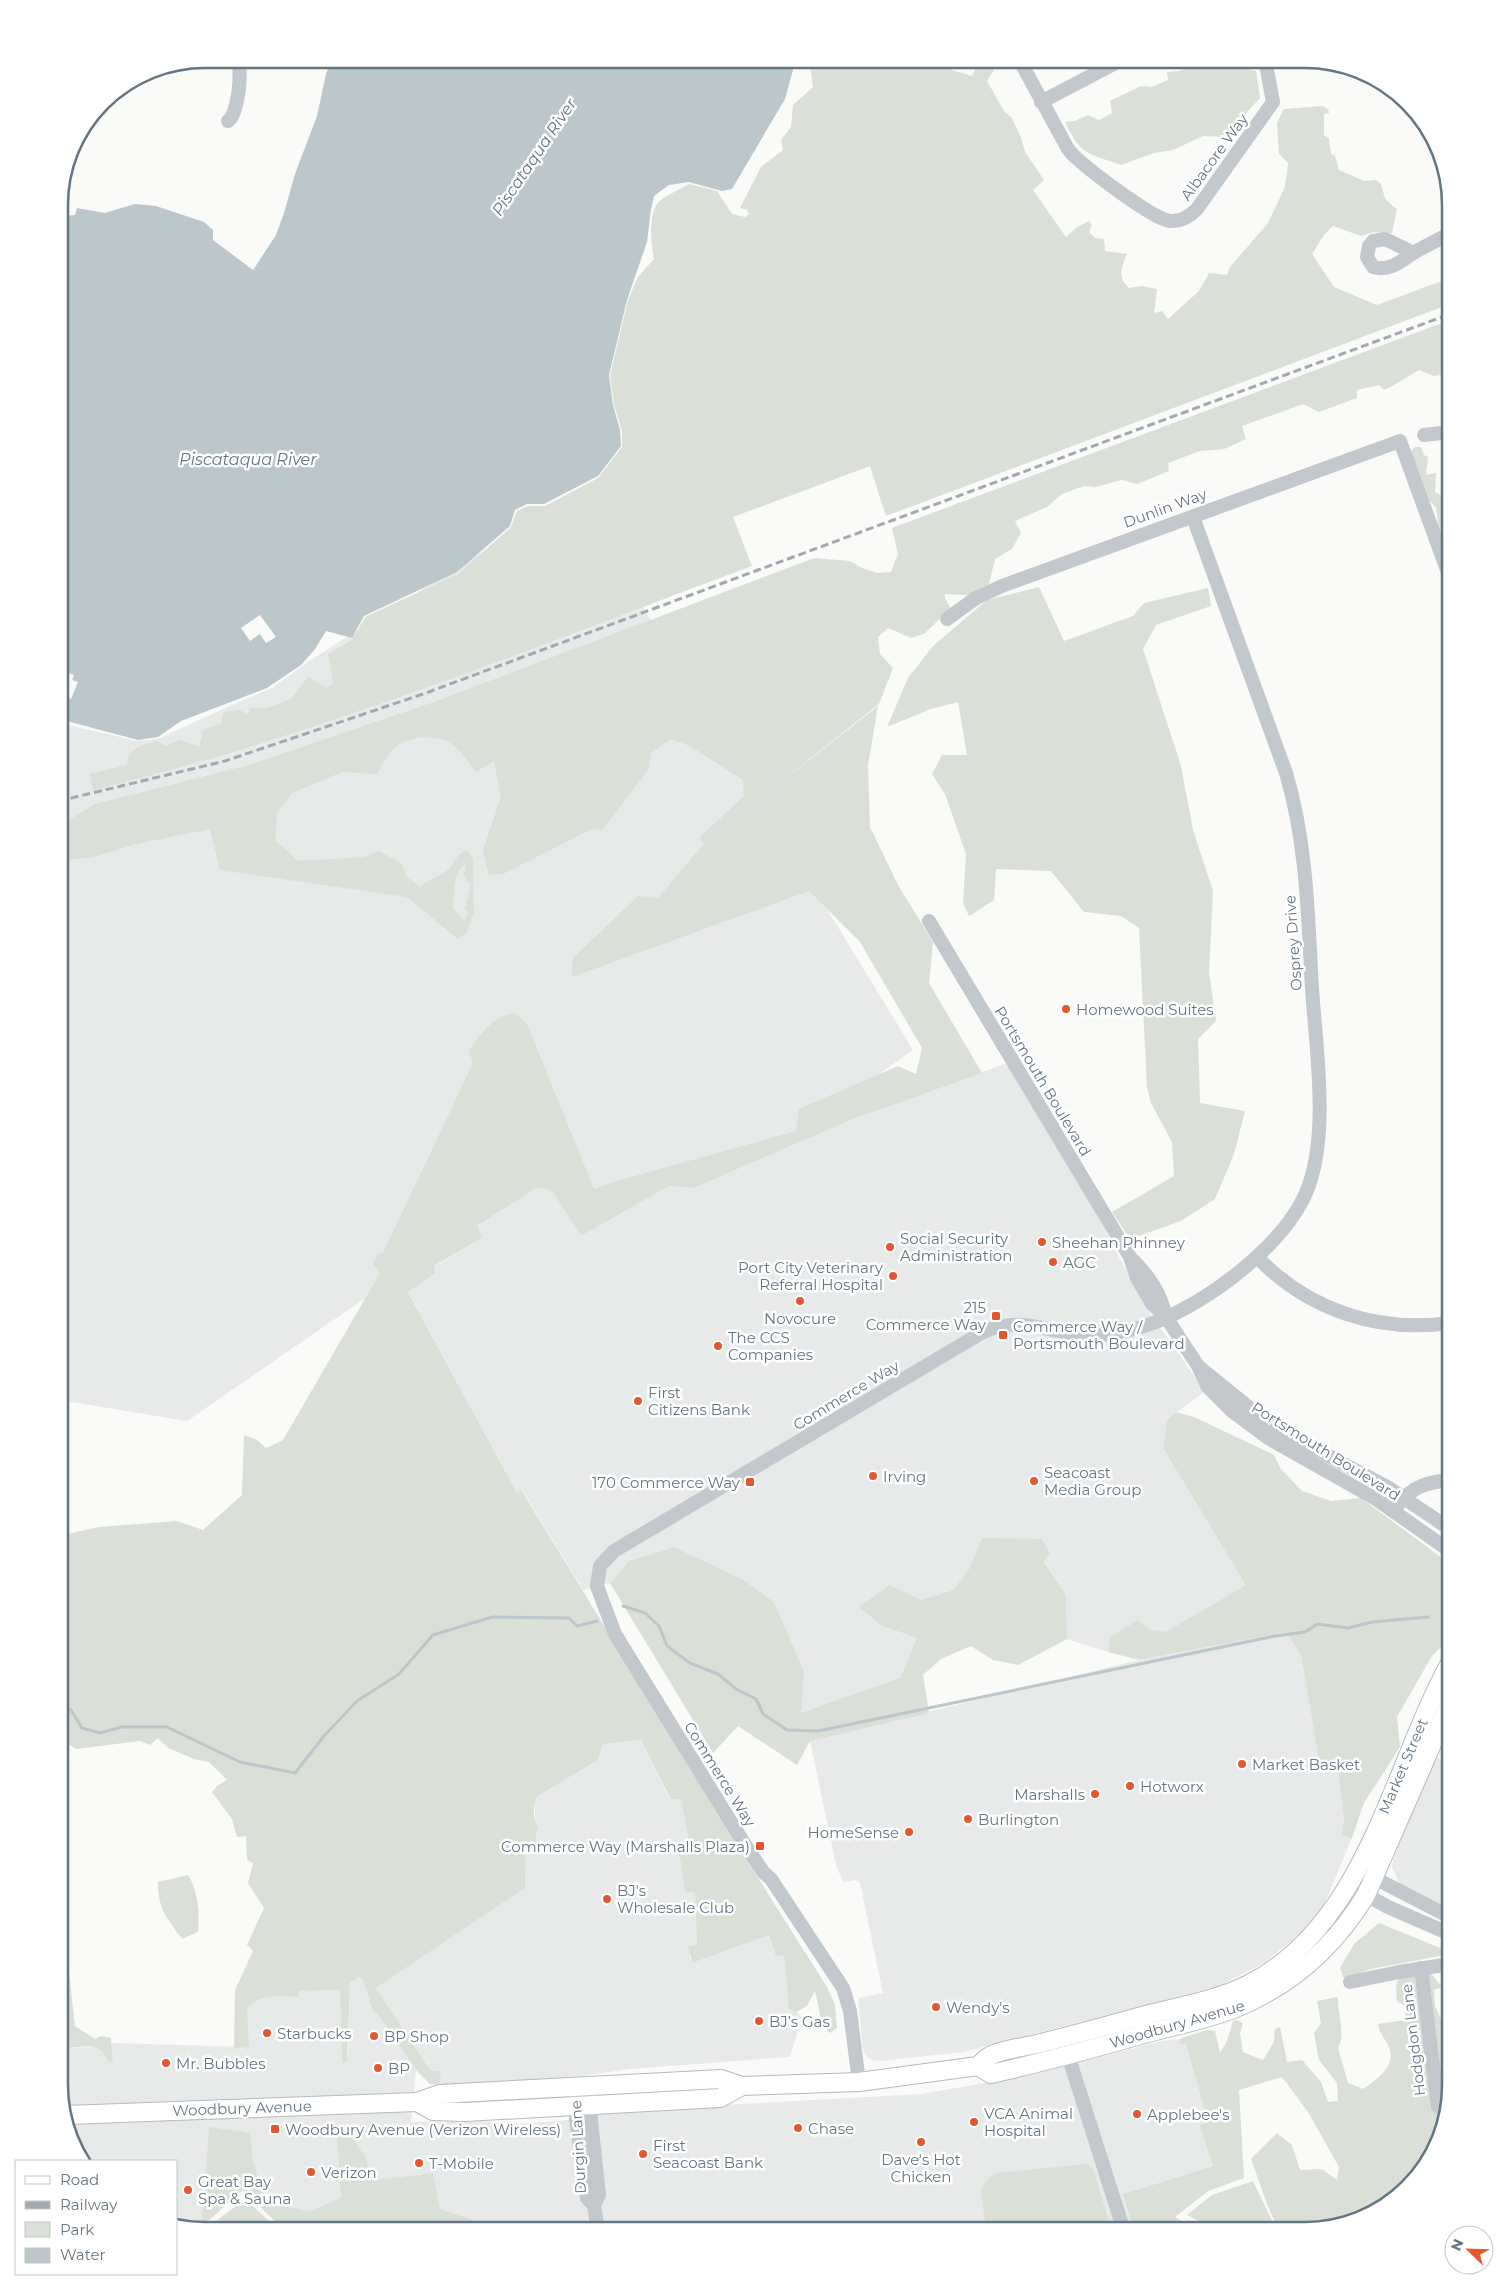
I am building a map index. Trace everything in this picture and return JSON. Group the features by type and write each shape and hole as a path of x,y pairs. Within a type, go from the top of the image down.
{"main road":[{"name":"Market Street","path":"1357,1869 1442,1680"},
{"name":"Market Street","path":"1374,1878 1442,1721"},
{"name":"Woodbury Avenue","path":"71,2115 418,2102 440,2094 721,2079 742,2086 859,2082 978,2066 990,2055 1210,1998 1246,1985 1276,1968 1303,1946 1333,1911 1357,1869"},
{"name":"Woodbury Avenue","path":"978,2066 991,2074 1073,2059 1235,2009 1266,1995 1291,1979 1319,1955 1343,1928 1366,1895 1374,1878"},
{"name":"Woodbury Avenue","path":"418,2102 433,2111 584,2106 720,2098 742,2086"}],"street":[{"path":"228,121 232,118 236,107 240,72 239,68"},
{"path":"1024,68 1041,102 1107,68"},
{"name":"Albacore Way","path":"1041,102 1073,155 1157,216 1169,220 1183,219 1197,209 1272,102 1266,68"},
{"path":"1414,253 1442,238"},
{"path":"1424,436 1442,433"},
{"name":"Dunlin Way","path":"947,619 976,598 1002,586 1400,441 1442,556"},
{"name":"Osprey Drive","path":"1166,1317 1226,1282 1257,1257 1279,1233 1300,1204 1312,1175 1318,1144 1318,1068 1306,886 1294,802 1286,773 1193,517"},
{"name":"Portsmouth Boulevard","path":"929,921 1130,1257 1148,1275 1163,1300 1166,1317 1198,1366 1208,1387 1256,1430 1362,1491 1442,1545"},
{"path":"1257,1257 1282,1281 1317,1302 1338,1311 1360,1318 1396,1325 1425,1326 1442,1324"},
{"name":"Commerce Way","path":"859,2082 850,2011 843,1988 771,1879 764,1873 747,1848 615,1634 596,1586 598,1572 603,1562 614,1551 983,1332 1000,1326 1025,1324 1081,1335 1101,1335 1126,1330 1166,1317"},
{"name":"Portsmouth Boulevard","path":"1198,1366 1272,1426 1404,1497 1442,1523"},
{"path":"1394,1511 1411,1490 1427,1483 1442,1481"},
{"path":"1357,1869 1442,1912"},
{"path":"1348,1885 1442,1930"},
{"path":"1350,1982 1442,1965"},
{"name":"Hodgdon Lane","path":"1421,1968 1438,2107"},
{"path":"1073,2059 1121,2222"},
{"name":"Durgin Lane","path":"584,2086 586,2198 594,2205 597,2222"}],"shaded area":[{"path":"574,494 913,1050 795,1134 587,1202 560,1164 187,1421 68,1401 68,725 138,741 158,739 272,688 309,661"},
{"path":"1007,1063 1092,1205 1144,1305 1205,1391 1167,1420 1163,1448 1247,1585 1166,1633 1149,1629 1110,1637 1108,1652 1067,1639 1066,1595 1044,1561 982,1538 969,1569 953,1590 921,1600 890,1585 882,1626 917,1638 900,1678 800,1714 804,1671 774,1602 744,1580 674,1547 629,1561 610,1583 583,1590 523,1491 517,1493 408,1291 435,1273 434,1267 482,1238 476,1227 538,1187 552,1191 581,1236 669,1186 694,1188 853,1119"},
{"path":"1286,1632 1301,1655 1320,1765 1337,1760 1344,1819 1342,1835 1352,1838 1323,1907 1302,1932 1264,1963 1219,1986 964,2052 881,2061 872,2060 866,2056 863,2050 858,1998 883,1993 860,1883 855,1880 843,1882 836,1865 810,1741 1139,1660"},
{"path":"641,1740 670,1800 681,1799 689,1844 678,1845 685,1891 695,1891 697,1946 689,1956 692,1962 695,1962 769,1935 776,1955 784,1955 789,2009 796,2012 802,2018 790,2057 630,2069 525,2084 440,2085 441,2074 439,2071 432,2072 376,1988 525,1888 526,1849 535,1823 535,1803 538,1796 598,1760 603,1744"},
{"path":"1434,1758 1442,1760 1442,1906 1400,1884 1392,1868 1393,1860"},
{"path":"358,1977 363,1979 372,2009 386,2025 416,2070 411,2122 471,2120 513,2124 560,2121 614,2111 922,2094 1030,2075 1161,2041 1179,2039 1181,2044 1186,2043 1208,2123 1201,2125 1213,2166 1123,2194 1131,2222 477,2222 439,2210 433,2173 373,2180 366,2158 337,2139 341,2198 309,2211 277,2205 262,2191 253,2161 250,2133 209,2128 201,2222 178,2220 178,2160 90,2160 86,2154 72,2121 68,2085 68,2048 97,2047 113,2061 112,2043 248,2047 247,2008 256,1999 299,1997 299,1991 340,1990 342,2063 348,2056 350,1983"}],"green space":[{"path":"810,68 951,68 972,76 976,68 993,68 994,70 987,81 1004,111 1012,118 1025,152 1044,180 1033,190 1066,237 1077,227 1089,221 1092,225 1089,232 1095,238 1104,239 1105,251 1127,254 1121,272 1125,284 1129,288 1142,286 1157,289 1154,313 1162,311 1168,319 1199,291 1209,273 1227,275 1230,267 1268,223 1285,187 1288,163 1279,154 1277,123 1284,109 1322,106 1328,109 1329,113 1324,114 1324,135 1329,138 1331,154 1335,156 1339,170 1364,181 1376,180 1381,184 1384,196 1397,209 1392,233 1374,232 1361,236 1333,226 1324,235 1312,254 1334,287 1377,305 1442,281 1442,307 886,516 870,466 733,517 752,566 343,717 260,744 93,790 90,774 127,765 129,754 139,746 158,741 165,746 181,740 199,747 203,730 221,723 224,712 239,710 248,714 250,708 267,708 291,699 308,677 327,688 333,683 328,654 352,640 365,617 458,574 511,527 517,511 528,506 545,506 598,478 622,447 622,431 614,405 610,375 628,300 638,277 654,259 651,227 657,204 665,197 689,184 717,191 732,214 745,217 749,214 747,210 740,208 761,167 783,150 781,140 791,127 793,105 813,87"},
{"path":"1187,68 1242,68 1256,71 1260,98 1224,137 1203,136 1173,150 1154,153 1121,165 1087,152 1076,141 1065,122 1075,121 1088,115 1099,120 1112,113 1110,101 1141,86 1152,87 1168,80 1167,72"},
{"path":"1442,323 1442,374 1434,376 1419,370 1384,390 1379,385 1357,390 1357,398 1319,412 1303,404 1242,426 1246,439 1224,449 1200,451 1168,463 1169,471 1137,484 1122,480 1095,487 1084,486 1062,494 1047,507 1015,521 1021,533 1012,549 995,559 989,584 968,595 945,594 945,598 951,608 924,634 911,638 888,628 878,637 880,654 893,668 879,704 704,843 699,838 744,796 743,780 690,746 671,739 651,753 649,769 602,830 592,829 503,874 489,875 483,850 501,797 494,761 476,772 451,744 439,739 425,737 410,740 396,746 377,774 342,772 292,793 277,813 275,840 298,861 365,857 379,851 402,864 407,877 420,887 448,870 459,855 467,850 473,859 474,912 467,932 458,939 407,897 220,870 210,829 136,844 93,857 68,860 68,820 95,804 249,765 434,702 814,558 850,561 862,568 877,573 891,572 898,554 892,528","holes":["466,863 464,875 467,881 471,883 465,910 468,911 465,922 453,908 456,877"]},
{"path":"1415,447 1421,447 1424,455 1428,457 1426,475 1436,473 1435,492 1442,496 1442,540 1439,533 1436,507 1426,496 1411,451"},
{"path":"1039,587 1064,641 1133,616 1144,603 1208,588 1211,606 1156,625 1143,649 1181,766 1193,830 1213,891 1209,972 1216,1021 1198,1039 1200,1103 1245,1111 1234,1154 1215,1199 1181,1221 1130,1239 1112,1212 1174,1176 1172,1142 1151,1103 1147,1087 1139,928 1121,916 1084,912 1051,871 996,869 994,900 969,916 963,903 966,854 945,794 932,774 942,755 967,755 958,702 931,709 887,727 908,678 933,646 987,600"},
{"path":"878,706 868,765 870,827 898,885 933,942 929,983 982,1073 853,1119 694,1188 669,1186 581,1236 552,1191 538,1187 477,1226 482,1238 434,1266 435,1273 408,1292 517,1493 522,1491 741,1851 827,1987 835,2005 837,2028 830,2033 820,2024 815,1991 807,2006 796,2012 789,2009 784,1955 776,1956 769,1935 692,1962 688,1946 697,1945 695,1892 685,1892 678,1845 689,1843 681,1799 671,1800 641,1740 603,1744 598,1760 538,1796 534,1807 534,1816 538,1827 534,1846 526,1849 525,1888 376,1988 431,2071 439,2071 441,2074 440,2085 430,2084 416,2070 386,2025 372,2009 363,1979 359,1977 350,1983 347,2062 342,2063 340,1990 299,1991 299,1997 271,1997 252,2003 247,2008 249,2047 234,2048 235,1990 253,1951 247,1945 264,1908 248,1883 253,1863 247,1860 246,1836 237,1837 232,1819 212,1792 217,1786 227,1780 209,1762 194,1759 168,1748 158,1738 150,1745 140,1741 76,1749 68,1744 68,1534 99,1527 177,1521 203,1530 242,1495 244,1435 257,1440 266,1448 283,1440 380,1273 373,1264 377,1255 383,1253 473,1063 469,1051 488,1026 501,1017 515,1013 527,1024 594,1189 796,1131 799,1109 898,1066 916,1074 922,1048 860,942 809,891 572,977 573,958 638,896 658,898 707,840"},
{"path":"1176,1412 1194,1417 1274,1455 1281,1469 1302,1491 1331,1501 1361,1498 1442,1558 1442,1646 1432,1656 1397,1717 1400,1747 1364,1803 1352,1838 1342,1835 1344,1819 1337,1760 1320,1766 1301,1655 1286,1632 1139,1660 1108,1652 1110,1637 1138,1620 1149,1629 1166,1632 1246,1585 1163,1448 1167,1420"},
{"path":"982,1538 1042,1539 1050,1553 1044,1562 1066,1595 1067,1639 1018,1665 993,1660 971,1646 941,1659 923,1675 929,1713 810,1741 797,1765 738,1726 713,1753 610,1583 629,1561 674,1547 744,1580 774,1602 804,1671 801,1713 900,1678 917,1638 882,1626 859,1607 890,1585 921,1600 953,1590 969,1569"},
{"path":"188,1875 198,1903 198,1932 182,1939 164,1913 158,1892 158,1882"},
{"path":"1379,1923 1442,1949 1442,1956 1371,1969 1344,1979 1340,1968 1354,1944"},
{"path":"68,1964 75,2026 95,2039 101,2036 111,2038 113,2061 109,2063 97,2048 86,2046 68,2048"},
{"path":"1430,1972 1442,1987 1434,1990 1435,2006 1442,2021 1442,2085 1437,2121 1431,2138 1413,2169 1388,2194 1357,2212 1340,2218 1322,2221 1275,2222 1251,2159 1277,2133 1292,2145 1300,2170 1322,2169 1337,2180 1339,2167 1308,2112 1282,2077 1239,2090 1244,2178 1208,2191 1175,2217 1183,2222 1131,2222 1123,2194 1213,2166 1200,2125 1208,2122 1186,2044 1180,2044 1179,2039 1207,2030 1215,2031 1220,2053 1227,2041 1233,2021 1237,2020 1243,2023 1240,2033 1243,2052 1263,2060 1274,2042 1275,2029 1280,2027 1287,2062 1302,2060 1321,2082 1328,2102 1338,2101 1337,2083 1319,2060 1314,2033 1321,2024 1317,2001 1338,1997 1341,2036 1338,2048 1348,2083 1363,2089 1380,2076 1391,2059 1391,2052 1378,2024 1406,2020 1404,2005 1397,2002 1396,1988 1398,1978"},
{"path":"209,2127 250,2133 253,2161 262,2191 277,2205 309,2211 341,2198 337,2138 351,2136 366,2158 373,2180 433,2173 440,2209 479,2222 276,2222 243,2190 207,2222 201,2222"},
{"path":"1087,2164 1093,2169 1109,2222 985,2222 981,2190 986,2181 995,2173"},
{"path":"1253,2181 1273,2222 1201,2222 1187,2215 1212,2195"},
{"path":"245,2199 270,2222 215,2222"}],"water":[{"name":"Piscataqua River","path":"328,68 794,68 785,99 732,189 722,191 689,182 669,185 654,196 647,242 627,300 609,375 613,405 620,430 621,446 598,476 544,504 527,504 515,510 510,526 457,572 364,616 352,638 326,631 315,649 301,665 267,688 181,721 158,737 138,740 68,721 68,216 75,215 77,208 105,213 135,204 156,206 204,222 213,230 213,240 253,270 276,235 295,174 317,116"}],"pier":[{"path":"260,615 276,637 266,643 260,634 250,641 241,628"},
{"path":"68,673 74,675 72,680 78,682 71,699 68,698"}],"waterway":[{"path":"623,1606 645,1613 659,1626 667,1646 690,1663 718,1674 736,1689 756,1699 763,1714 787,1730 818,1731 1275,1636 1305,1632 1317,1624 1348,1628 1372,1622 1428,1617"},
{"path":"68,1709 71,1710 82,1728 100,1733 122,1727 167,1727 240,1762 295,1773 324,1736 357,1701 399,1674 433,1635 492,1617 569,1618 577,1626 597,1621"}],"railway":[{"path":"68,799 225,761 423,694 1442,317"}],"place":[{"name":"Homewood Suites","path":"1066,1009"},
{"name":"Sheehan Phinney","path":"1042,1242"},
{"name":"Social Security Administration","path":"890,1247"},
{"name":"AGC","path":"1053,1262"},
{"name":"Port City Veterinary Referral Hospital","path":"893,1276"},
{"name":"Novocure","path":"800,1301"},
{"name":"215 Commerce Way","path":"996,1316"},
{"name":"Commerce Way / Portsmouth Boulevard","path":"1003,1335"},
{"name":"The CCS Companies","path":"718,1346"},
{"name":"First Citizens Bank","path":"638,1401"},
{"name":"Irving","path":"873,1476"},
{"name":"Seacoast Media Group","path":"1034,1481"},
{"name":"170 Commerce Way","path":"750,1482"},
{"name":"Market Basket","path":"1242,1764"},
{"name":"Hotworx","path":"1130,1786"},
{"name":"Marshalls","path":"1095,1794"},
{"name":"Burlington","path":"968,1819"},
{"name":"HomeSense","path":"909,1832"},
{"name":"Commerce Way (Marshalls Plaza)","path":"760,1846"},
{"name":"BJ's Wholesale Club","path":"607,1899"},
{"name":"Wendy's","path":"936,2007"},
{"name":"BJ’s Gas","path":"759,2021"},
{"name":"Starbucks","path":"267,2033"},
{"name":"BP Shop","path":"374,2036"},
{"name":"Mr. Bubbles","path":"166,2063"},
{"name":"BP","path":"378,2068"},
{"name":"Applebee's","path":"1137,2114"},
{"name":"VCA Animal Hospital","path":"974,2122"},
{"name":"Chase","path":"798,2128"},
{"name":"Woodbury Avenue (Verizon Wireless)","path":"275,2129"},
{"name":"Dave's Hot Chicken","path":"921,2142"},
{"name":"First Seacoast Bank","path":"643,2154"},
{"name":"T-Mobile","path":"419,2163"},
{"name":"Verizon","path":"311,2172"},
{"name":"Great Bay Spa & Sauna","path":"188,2190"}]}
